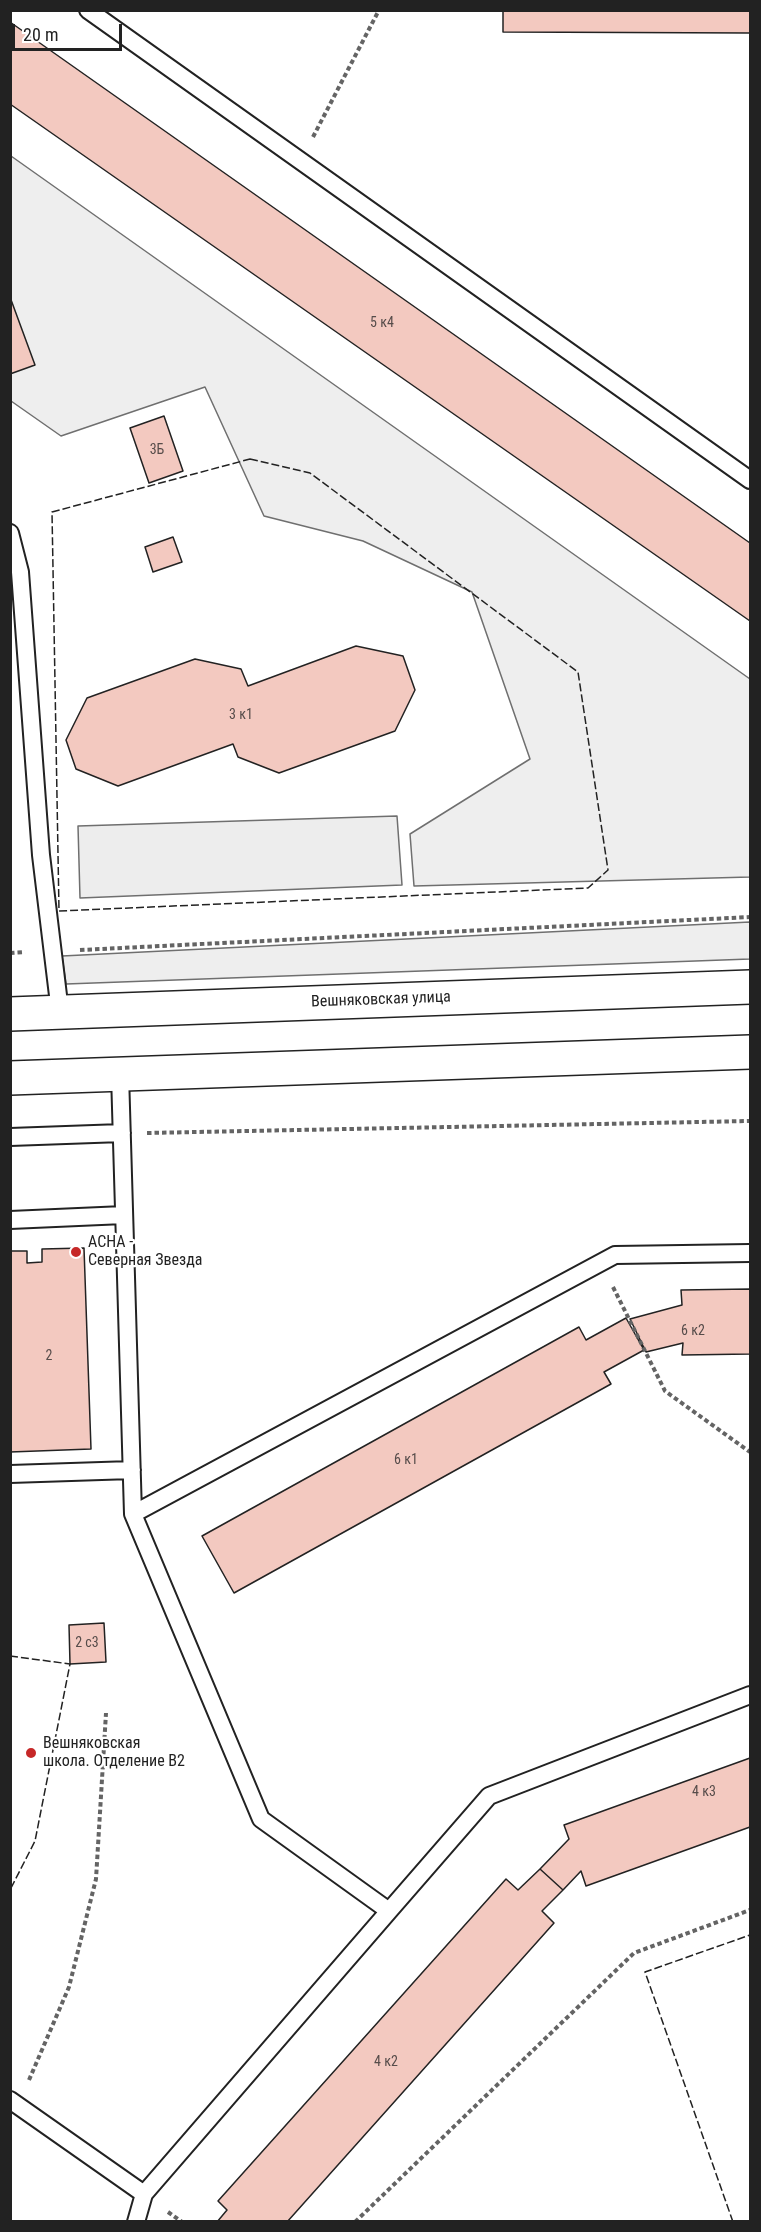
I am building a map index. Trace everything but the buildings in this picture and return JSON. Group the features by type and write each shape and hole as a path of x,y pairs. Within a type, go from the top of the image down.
{"main road":[{"name":"Вешняковская улица","path":"10,1014 750,987"},
{"path":"10,1078 750,1052"}],"lane":[{"path":"88,10 750,480"},
{"path":"10,533 20,572 41,855 60,1012"},
{"path":"120,1074 133,1514 261,1819 389,1911"},
{"path":"10,1137 122,1133"},
{"path":"10,1220 124,1215"},
{"path":"133,1514 615,1255 750,1252"},
{"path":"10,1474 132,1470"},
{"path":"136,2222 144,2194 489,1796 750,1695"},
{"path":"14,2102 144,2194"}],"path":[{"path":"300,161 379,10"},
{"path":"51,951 750,917"},
{"path":"122,1133 750,1121"},
{"path":"601,1262 665,1391 750,1452"},
{"path":"14,2102 69,1987 96,1879 106,1713"},
{"path":"355,2222 634,1953 750,1910"}],"shaded area":[{"path":"11,156 750,679 750,877 414,886 410,834 530,759 472,592 363,541 264,516 205,387 61,436 11,401"},
{"path":"397,816 402,885 80,898 78,826"},
{"path":"750,922 750,959 66,984 62,956"}],"fence":[{"path":"250,459 310,473 578,672 608,870 588,888 59,911 52,512 250,459"},
{"path":"10,1656 70,1664 35,1841 10,1890"},
{"path":"733,2222 645,1972 750,1935"}],"place":[{"name":"АСНА - Северная Звезда","path":"76,1252"},
{"name":"Вешняковская школа. Отделение В2","path":"31,1753"}]}
